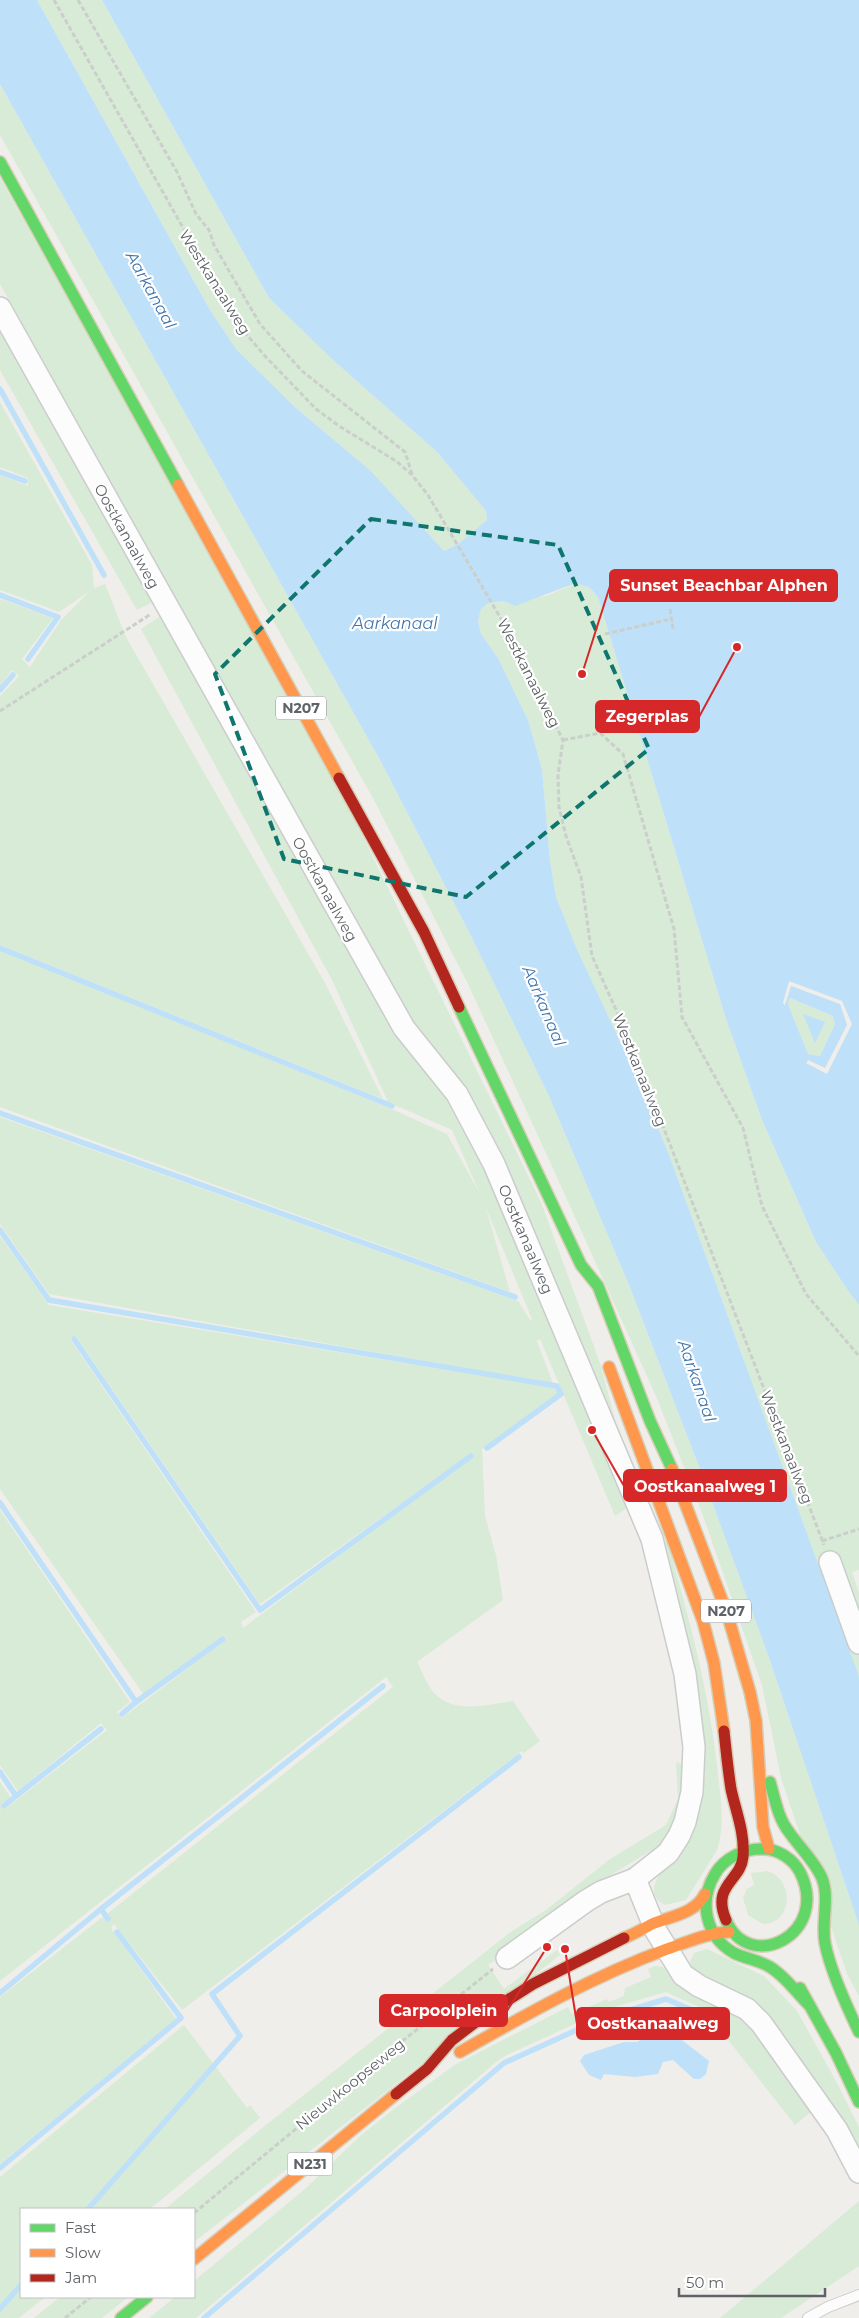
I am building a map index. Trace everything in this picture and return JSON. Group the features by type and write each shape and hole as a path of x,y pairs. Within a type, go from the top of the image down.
{"main road":[{"name":"N207","path":"0,162 424,932 581,1265 598,1286 650,1421 676,1478 727,1613 750,1692 759,1750 759,1788 763,1827 769,1849"},
{"name":"N207","path":"580,1280 581,1265"},
{"name":"N207","path":"606,1360 711,1647 722,1710 732,1790 739,1816 742,1851 742,1866 726,1884 722,1901 724,1918 734,1933"},
{"name":"N207","path":"759,1750 781,1818 797,1844 812,1860 822,1879 825,1892 822,1923 824,1944 847,2008 859,2032"},
{"name":"N207","path":"729,1832 732,1790"},
{"path":"762,1946 783,1942 801,1933 808,1900 805,1880 794,1864 779,1852 769,1849 751,1849 729,1853 712,1878 706,1894 706,1914 712,1932 725,1947 774,1970 808,2004"},
{"name":"N231","path":"195,2258 427,2068 452,2040 489,2012 573,1962 653,1924 691,1910 701,1902 706,1894"},
{"path":"712,1932 734,1933 748,1943 762,1946 780,1956"},
{"name":"N231","path":"427,2068 552,2000 632,1962 669,1950 712,1932"},
{"path":"790,1967 859,2102"},
{"name":"N207","path":"822,1975 847,2008"},
{"path":"121,2318 146,2298"}],"street":[{"name":"Oostkanaalweg","path":"0,308 404,1028 456,1094 494,1164 652,1539 685,1674 694,1747 694,1770 692,1792 685,1822 679,1836 668,1853 635,1879"},
{"path":"830,1562 859,1643"},
{"path":"507,1958 586,1901 601,1892 635,1879 653,1924 680,1971 690,1981 738,2004 754,2015 837,2130 859,2172"}],"lane":[{"path":"808,2318 828,2307 859,2295"}],"path":[{"name":"Westkanaalweg","path":"54,0 237,323 270,362 316,409 339,426 396,461 412,475 428,495 500,617 563,740 558,775 559,807 566,836 582,877 592,956 633,1048 822,1541 859,1529"},
{"path":"78,0 177,172 196,214 209,230 214,245 260,324 302,371 404,452 412,475"},
{"path":"0,711 166,605"},
{"path":"670,609 673,629"},
{"path":"605,634 671,619"},
{"path":"563,740 600,733 623,754 674,929 682,1017 743,1128 762,1206 806,1294 859,1356"},
{"name":"Nieuwkoopseweg","path":"195,2212 405,2039 507,1958"},
{"path":"65,2318 90,2298"}],"highlighted area":[{"path":"371,519 558,545 649,749 466,897 284,859 215,674"}],"green space":[{"path":"37,0 102,0 269,298 333,360 437,452 486,511 487,520 458,544 444,551 371,471 296,408 236,349 210,310"},
{"path":"0,84 380,760 469,932 549,1096 629,1285 700,1469 768,1655 859,1925 859,1996 847,1974 781,1778 762,1685 701,1510 656,1396 467,982 374,800 0,135"},
{"path":"0,178 327,763 541,1202 600,1363 625,1457 577,1332 500,1158 411,1023 0,284"},
{"path":"0,327 153,602 137,610 0,370"},
{"path":"0,402 92,565 94,588 105,584 126,637 325,983 383,1099 0,945 0,696 19,676 12,670 0,686 0,599 53,618 22,659 30,667 61,620 90,591 59,612 0,590 0,475 28,486 28,478 0,467"},
{"path":"577,583 590,588 598,597 726,1019 762,1120 816,1242 859,1305 859,1570 852,1572 859,1593 859,1676 668,1152 639,1082 576,947 556,897 550,861 542,769 528,720 498,658 481,634 478,621 481,609 488,603 546,596"},
{"path":"161,616 286,836 479,1147 630,1506 615,1516 540,1339 537,1341 553,1384 49,1294 0,1224 0,1117 518,1301 530,1320 532,1319 486,1208 510,1292 0,1107 0,950 387,1107 447,1134 480,1194 452,1130 388,1102 332,980 141,629"},
{"path":"790,998 833,1016 835,1024 820,1056 808,1054 788,1004"},
{"path":"0,1236 49,1305 557,1388 559,1394 482,1449 485,1516 496,1555 503,1600 417,1662 434,1693 442,1700 461,1706 482,1706 513,1701 540,1741 524,1753 522,1751 182,2010 114,1924 111,1928 176,2019 0,2164 0,1997 104,1916 109,1922 111,1920 107,1914 393,1687 386,1677 0,1981 0,1782 11,1798 3,1806 5,1809 107,1730 101,1723 18,1791 0,1765 0,1510 130,1702 117,1712 122,1718 227,1639 224,1635 144,1695 0,1489","holes":["75,1335 260,1604 472,1453 474,1455 243,1628 241,1622 256,1612 70,1339"]},
{"path":"667,1540 691,1627 710,1715 722,1822 717,1850 686,1900 665,1905 655,1896 654,1885 664,1869 668,1864 671,1865 679,1853 700,1769 661,1551"},
{"path":"676,1762 685,1765 684,1798 668,1837 660,1845 593,1886 488,1965 504,1989 557,1950 560,1955 195,2241 195,2208 166,2208 267,2124 512,1931 546,1910 610,1859 666,1825 678,1799"},
{"path":"767,1871 776,1876 782,1883 786,1891 787,1900 785,1909 780,1917 773,1922 763,1924 748,1915 743,1898 747,1889 754,1885 751,1873"},
{"path":"707,1949 764,1976 797,2011 859,2127 859,2155 784,2041 692,1971 690,1962 694,1953"},
{"path":"655,1966 662,1967 709,1999 750,2023 813,2110 795,2125 704,2009 666,1992 607,2009 505,2056 495,2063 196,2318 149,2318 174,2298 195,2298 195,2280 306,2188 360,2136 456,2064 568,2007 572,2014 607,1999 609,2002 624,1996 625,1988 651,1977 648,1969"},
{"path":"184,2025 247,2108 250,2105 260,2118 151,2208 20,2208 20,2298 44,2298 19,2318 0,2318 0,2177"},
{"path":"859,2201 859,2266 781,2318 720,2318"},
{"path":"59,2298 127,2298 102,2318 34,2318"}],"water":[{"name":"Aarkanaal","path":"0,0 37,0 210,310 236,349 296,408 371,471 444,551 458,544 487,520 486,511 437,452 333,360 269,298 102,0 859,0 859,1305 816,1242 762,1120 726,1019 598,597 590,588 576,583 515,606 504,601 488,603 481,609 478,621 481,634 498,658 528,720 542,769 550,861 556,897 576,947 639,1082 668,1152 859,1676 859,1925 768,1655 700,1469 629,1285 549,1096 469,932 380,760 0,84","holes":["790,998 833,1016 835,1024 820,1056 808,1054 788,1004"]},
{"path":"803,1014 825,1022 815,1043"},
{"path":"669,2030 709,2061 706,2074 700,2079 694,2079 673,2060 663,2062 658,2074 635,2077 604,2074 601,2080 589,2075 580,2061 584,2055 624,2042 637,2042 651,2033"}],"pier":[{"path":"789,981 842,1001 852,1024 827,1074 806,1063 808,1060 825,1068 847,1025 840,1004 791,986 785,1005 783,1003"}],"waterway":[{"path":"0,389 104,575"},
{"path":"0,472 25,481"},
{"path":"0,595 58,617 28,659"},
{"path":"0,690 13,675"},
{"path":"0,948 392,1106"},
{"path":"0,1113 515,1297"},
{"path":"0,1230 49,1300 557,1386 561,1394 487,1448"},
{"path":"74,1339 260,1610 471,1456"},
{"path":"0,1503 136,1702 223,1639"},
{"path":"0,1993 101,1909 383,1686"},
{"path":"122,1714 136,1702"},
{"path":"0,1772 16,1796 101,1729"},
{"path":"89,2208 240,2036 212,1994 519,1757"},
{"path":"4,1806 16,1796"},
{"path":"101,1909 108,1919"},
{"path":"0,2168 181,2018 117,1932"},
{"path":"204,2318 504,2063 601,2019 666,1999 699,2013"},
{"path":"0,2309 20,2286"}],"traffic: fast":[{"path":"0,162 178,485"},
{"path":"459,1007 581,1265 598,1286 650,1421 672,1469"},
{"path":"770,1782 777,1808 785,1827 811,1860 822,1878 825,1894 824,1935 827,1954 839,1988 859,2032"},
{"path":"726,1920 737,1936 752,1944 768,1945 783,1940 796,1929 805,1913 807,1894 800,1872 793,1863 779,1853 769,1849 749,1850 736,1855 724,1863 715,1874 710,1885 706,1907 711,1928 724,1946 734,1953 770,1967 785,1979 808,2004"},
{"path":"800,1988 836,2053 859,2102"},
{"path":"121,2318 146,2298"}],"traffic: slow":[{"path":"178,485 339,778"},
{"path":"609,1367 703,1621 714,1663 724,1731"},
{"path":"672,1469 727,1613 750,1692 756,1721 763,1827 769,1849"},
{"path":"624,1938 652,1924 682,1914 701,1901 705,1894"},
{"path":"460,2052 536,2010 613,1971 690,1941 713,1934 729,1932"},
{"path":"195,2258 396,2094"}],"traffic: jam":[{"path":"339,778 424,932 459,1007"},
{"path":"724,1731 731,1789 743,1848 741,1865 724,1891 722,1899 722,1908 726,1920"},
{"path":"396,2094 427,2069 452,2040 489,2012 533,1984 624,1938"}],"place":[{"name":"Zegerplas","path":"737,647"},
{"name":"Sunset Beachbar Alphen","path":"582,674"},
{"name":"Oostkanaalweg 1","path":"592,1430"},
{"name":"Carpoolplein","path":"547,1947"},
{"name":"Oostkanaalweg","path":"565,1949"}]}
